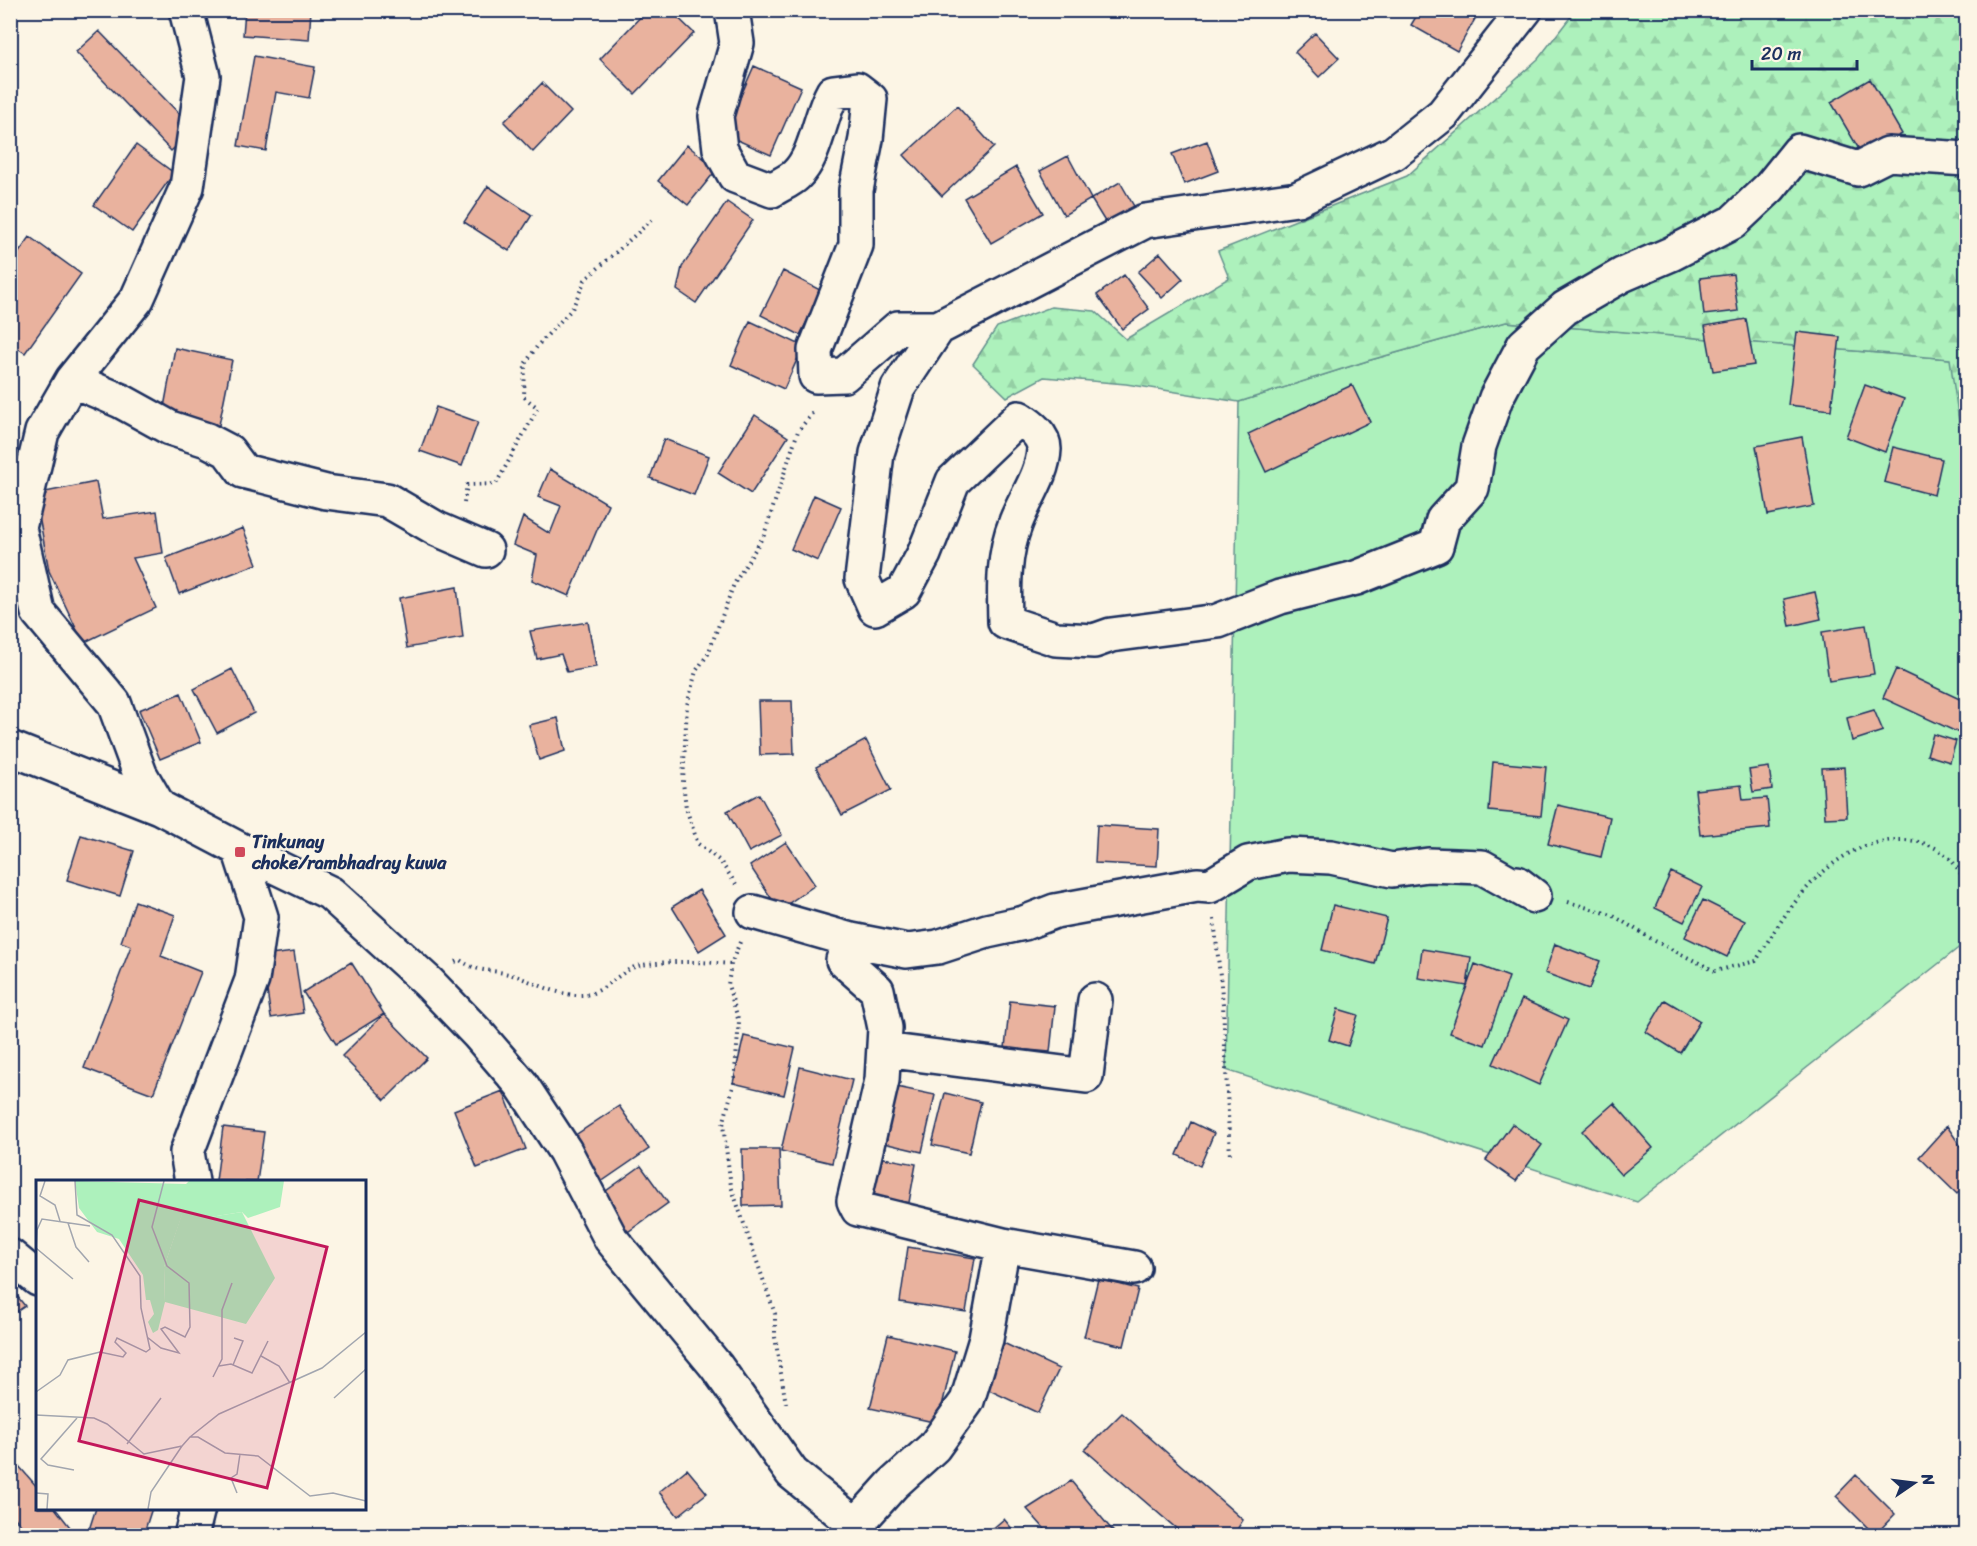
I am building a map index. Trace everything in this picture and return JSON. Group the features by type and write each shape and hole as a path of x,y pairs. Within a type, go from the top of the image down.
{"street":[{"path":"159,807 140,774 114,703 38,612 19,528 42,432 72,380 137,298 187,188 203,76 186,10"},
{"path":"732,10 738,43 716,116 720,149 735,176 772,190 797,174 815,142 824,106 833,92 856,88 870,99 866,139 856,190 856,244 815,350 816,376 844,375 898,328 939,328 1144,221 1297,199 1394,153 1443,114 1525,10"},
{"path":"939,328 898,388 877,453 862,579 875,608 904,591 924,554 952,481 1019,418 1036,430 1044,448 1034,485 1015,522 1004,574 1005,622 1056,639 1094,641 1111,635 1218,621 1281,597 1356,578 1436,546 1443,520 1472,488 1479,446 1496,398 1524,345 1575,302 1622,274 1671,254 1733,222 1770,187 1799,151 1858,169 1888,154 1966,159"},
{"path":"72,380 121,401 170,428 207,440 228,451 243,471 308,489 358,498 387,500 471,545"},
{"path":"10,748 159,807 330,893 428,982 478,1034 521,1084 565,1151 611,1239 716,1366 792,1473 860,1530 893,1484 934,1447 967,1401 986,1338 1004,1245"},
{"path":"192,1180 187,1152 252,980 261,917 239,849"},
{"path":"753,912 851,940 908,951 938,947 987,931 1024,923 1055,911 1197,885 1210,886 1248,863 1288,855 1331,857 1392,870 1428,865 1482,867 1534,896 1517,883"},
{"path":"851,940 843,960 877,990 885,1028 882,1080 854,1201 858,1209 1004,1245 1134,1268"},
{"path":"884,1050 1086,1076 1095,1000"},
{"path":"10,1256 36,1277"},
{"path":"190,1536 198,1510"}],"path":[{"path":"471,545 467,485 496,484 538,408 524,397 525,364 538,345 572,309 585,280 654,217"},
{"path":"787,1409 775,1336 775,1314 731,1186 723,1125 734,1083 739,1022 728,985 731,964 753,912 720,861 698,844 686,808 683,782 687,705 696,671 708,654 734,584 764,535 798,431 844,375"},
{"path":"1517,883 1564,901 1612,915 1655,941 1715,971 1756,961 1774,930 1809,884 1856,848 1881,840 1915,839 1947,856 1966,882"},
{"path":"1210,886 1223,1004 1230,1157"},
{"path":"428,982 441,968 460,960 474,970 505,973 560,993 580,995 599,992 631,968 655,963 731,964"}],"green space":[{"path":"1575,11 1966,11 1966,470 1950,359 1506,322 1367,361 1239,402 1126,384 1044,377 1007,397 973,364 997,327 1051,307 1095,311 1126,339 1229,278 1218,251 1407,176 1538,59"},
{"path":"1506,322 1951,359 1966,470 1966,942 1637,1202 1226,1070 1239,402 1367,361"}],"building":[{"path":"245,10 311,10 309,40 243,35"},
{"path":"647,10 670,10 694,33 635,94 600,59"},
{"path":"1420,10 1480,10 1457,51 1411,25"},
{"path":"99,31 194,129 171,151 76,52"},
{"path":"1315,33 1339,58 1319,77 1295,52"},
{"path":"254,56 315,67 309,98 276,92 266,151 238,146"},
{"path":"754,66 801,87 771,155 724,134"},
{"path":"1870,79 1902,134 1863,156 1831,102"},
{"path":"542,83 571,112 533,152 504,122"},
{"path":"957,106 994,147 942,196 904,155"},
{"path":"1207,141 1218,171 1184,184 1172,154"},
{"path":"136,145 174,173 132,232 94,205"},
{"path":"687,145 717,169 688,205 658,181"},
{"path":"1068,156 1091,199 1064,215 1040,171"},
{"path":"1016,167 1043,213 991,243 964,198"},
{"path":"1120,182 1135,208 1107,225 1091,199"},
{"path":"488,186 532,215 509,251 464,222"},
{"path":"727,202 753,220 696,303 677,290 682,267"},
{"path":"30,237 81,274 25,353 10,343 10,265"},
{"path":"1160,253 1183,279 1162,298 1138,272"},
{"path":"783,271 822,291 800,335 761,315"},
{"path":"1733,274 1738,311 1704,315 1700,278"},
{"path":"1124,275 1149,309 1122,329 1097,295"},
{"path":"1746,319 1754,365 1713,371 1705,326"},
{"path":"750,321 803,346 784,389 731,365"},
{"path":"1797,332 1840,337 1831,410 1788,405"},
{"path":"175,348 232,360 218,430 162,418"},
{"path":"1352,385 1370,422 1266,472 1248,434"},
{"path":"1865,385 1904,399 1885,452 1846,437"},
{"path":"436,407 478,422 462,466 420,451"},
{"path":"755,415 788,437 751,494 718,473"},
{"path":"1802,437 1814,506 1768,515 1756,446"},
{"path":"664,439 709,456 694,495 650,478"},
{"path":"1893,447 1942,459 1934,495 1884,482"},
{"path":"550,469 608,504 569,596 532,580 537,555 513,545 523,517 550,534 561,506 538,497"},
{"path":"96,482 103,519 157,511 163,553 133,558 156,608 83,643 49,571 35,494"},
{"path":"814,495 841,507 818,561 791,549"},
{"path":"243,528 257,564 179,594 166,558"},
{"path":"457,587 463,638 407,648 399,598"},
{"path":"1815,592 1821,619 1790,626 1784,599"},
{"path":"588,622 596,667 567,672 561,654 537,659 530,631"},
{"path":"1866,625 1874,674 1829,681 1822,632"},
{"path":"232,669 254,713 217,733 194,689"},
{"path":"1896,669 1966,702 1966,721 1961,734 1883,698"},
{"path":"181,693 201,742 160,759 139,710"},
{"path":"758,701 792,701 794,754 760,755"},
{"path":"1874,710 1883,731 1852,741 1847,718"},
{"path":"558,718 565,751 539,760 529,725"},
{"path":"1933,734 1956,741 1950,762 1927,755"},
{"path":"866,740 891,790 842,815 816,767"},
{"path":"1493,762 1546,767 1541,816 1489,811"},
{"path":"1769,767 1772,789 1753,792 1749,770"},
{"path":"1844,767 1847,817 1825,818 1822,768"},
{"path":"1741,785 1743,800 1767,798 1770,828 1700,835 1695,790"},
{"path":"759,794 782,835 749,852 727,811"},
{"path":"1558,805 1610,817 1601,857 1548,844"},
{"path":"1097,825 1159,829 1157,866 1095,863"},
{"path":"81,835 134,851 120,896 67,880"},
{"path":"786,842 815,885 779,910 750,866"},
{"path":"1671,872 1702,887 1684,922 1655,908"},
{"path":"699,890 726,934 699,951 672,907"},
{"path":"1703,900 1745,921 1727,957 1685,937"},
{"path":"135,901 175,915 161,956 201,972 153,1094 84,1068 131,946 121,942"},
{"path":"1333,905 1387,918 1375,964 1322,950"},
{"path":"1555,944 1600,961 1589,989 1545,973"},
{"path":"1422,949 1471,957 1467,986 1418,978"},
{"path":"294,952 303,1013 271,1018 262,956"},
{"path":"351,962 384,1014 336,1044 303,992"},
{"path":"1475,964 1509,977 1485,1045 1450,1033"},
{"path":"1522,999 1568,1020 1539,1085 1493,1064"},
{"path":"1665,1000 1700,1021 1680,1053 1646,1032"},
{"path":"1010,1001 1055,1006 1050,1052 1005,1048"},
{"path":"1338,1009 1358,1015 1348,1046 1329,1040"},
{"path":"384,1014 427,1058 385,1100 342,1056"},
{"path":"744,1036 795,1048 784,1095 733,1083"},
{"path":"800,1067 852,1080 832,1163 781,1151"},
{"path":"892,1086 935,1095 922,1152 879,1142"},
{"path":"503,1091 526,1149 477,1168 454,1110"},
{"path":"945,1093 981,1102 969,1153 932,1145"},
{"path":"1614,1103 1653,1148 1621,1175 1582,1131"},
{"path":"619,1106 649,1149 601,1182 571,1138"},
{"path":"1191,1122 1214,1133 1200,1166 1177,1155"},
{"path":"1512,1124 1542,1145 1516,1181 1486,1160"},
{"path":"1947,1126 1966,1154 1966,1184 1957,1194 1919,1157"},
{"path":"223,1127 264,1132 257,1180 216,1180"},
{"path":"742,1149 779,1149 781,1205 743,1206"},
{"path":"873,1156 916,1164 908,1208 865,1201"},
{"path":"641,1166 668,1203 618,1239 592,1201"},
{"path":"908,1247 975,1258 966,1312 900,1302"},
{"path":"1098,1279 1138,1289 1124,1346 1084,1337"},
{"path":"10,1287 25,1306 10,1316"},
{"path":"888,1335 955,1351 938,1423 870,1408"},
{"path":"997,1340 1059,1369 1038,1413 976,1384"},
{"path":"1122,1413 1243,1520 1233,1536 1185,1536 1085,1450"},
{"path":"18,1465 36,1486 36,1510 57,1510 77,1536 30,1536 10,1512 10,1471"},
{"path":"687,1469 707,1493 678,1516 659,1492"},
{"path":"1856,1475 1895,1514 1875,1535 1836,1496"},
{"path":"1071,1481 1117,1536 1051,1536 1027,1509"},
{"path":"95,1510 151,1510 143,1536 87,1536"},
{"path":"1004,1519 1018,1536 984,1536"}],"place":[{"name":"Tinkunay choke/rambhadray kuwa","path":"240,852"}]}
